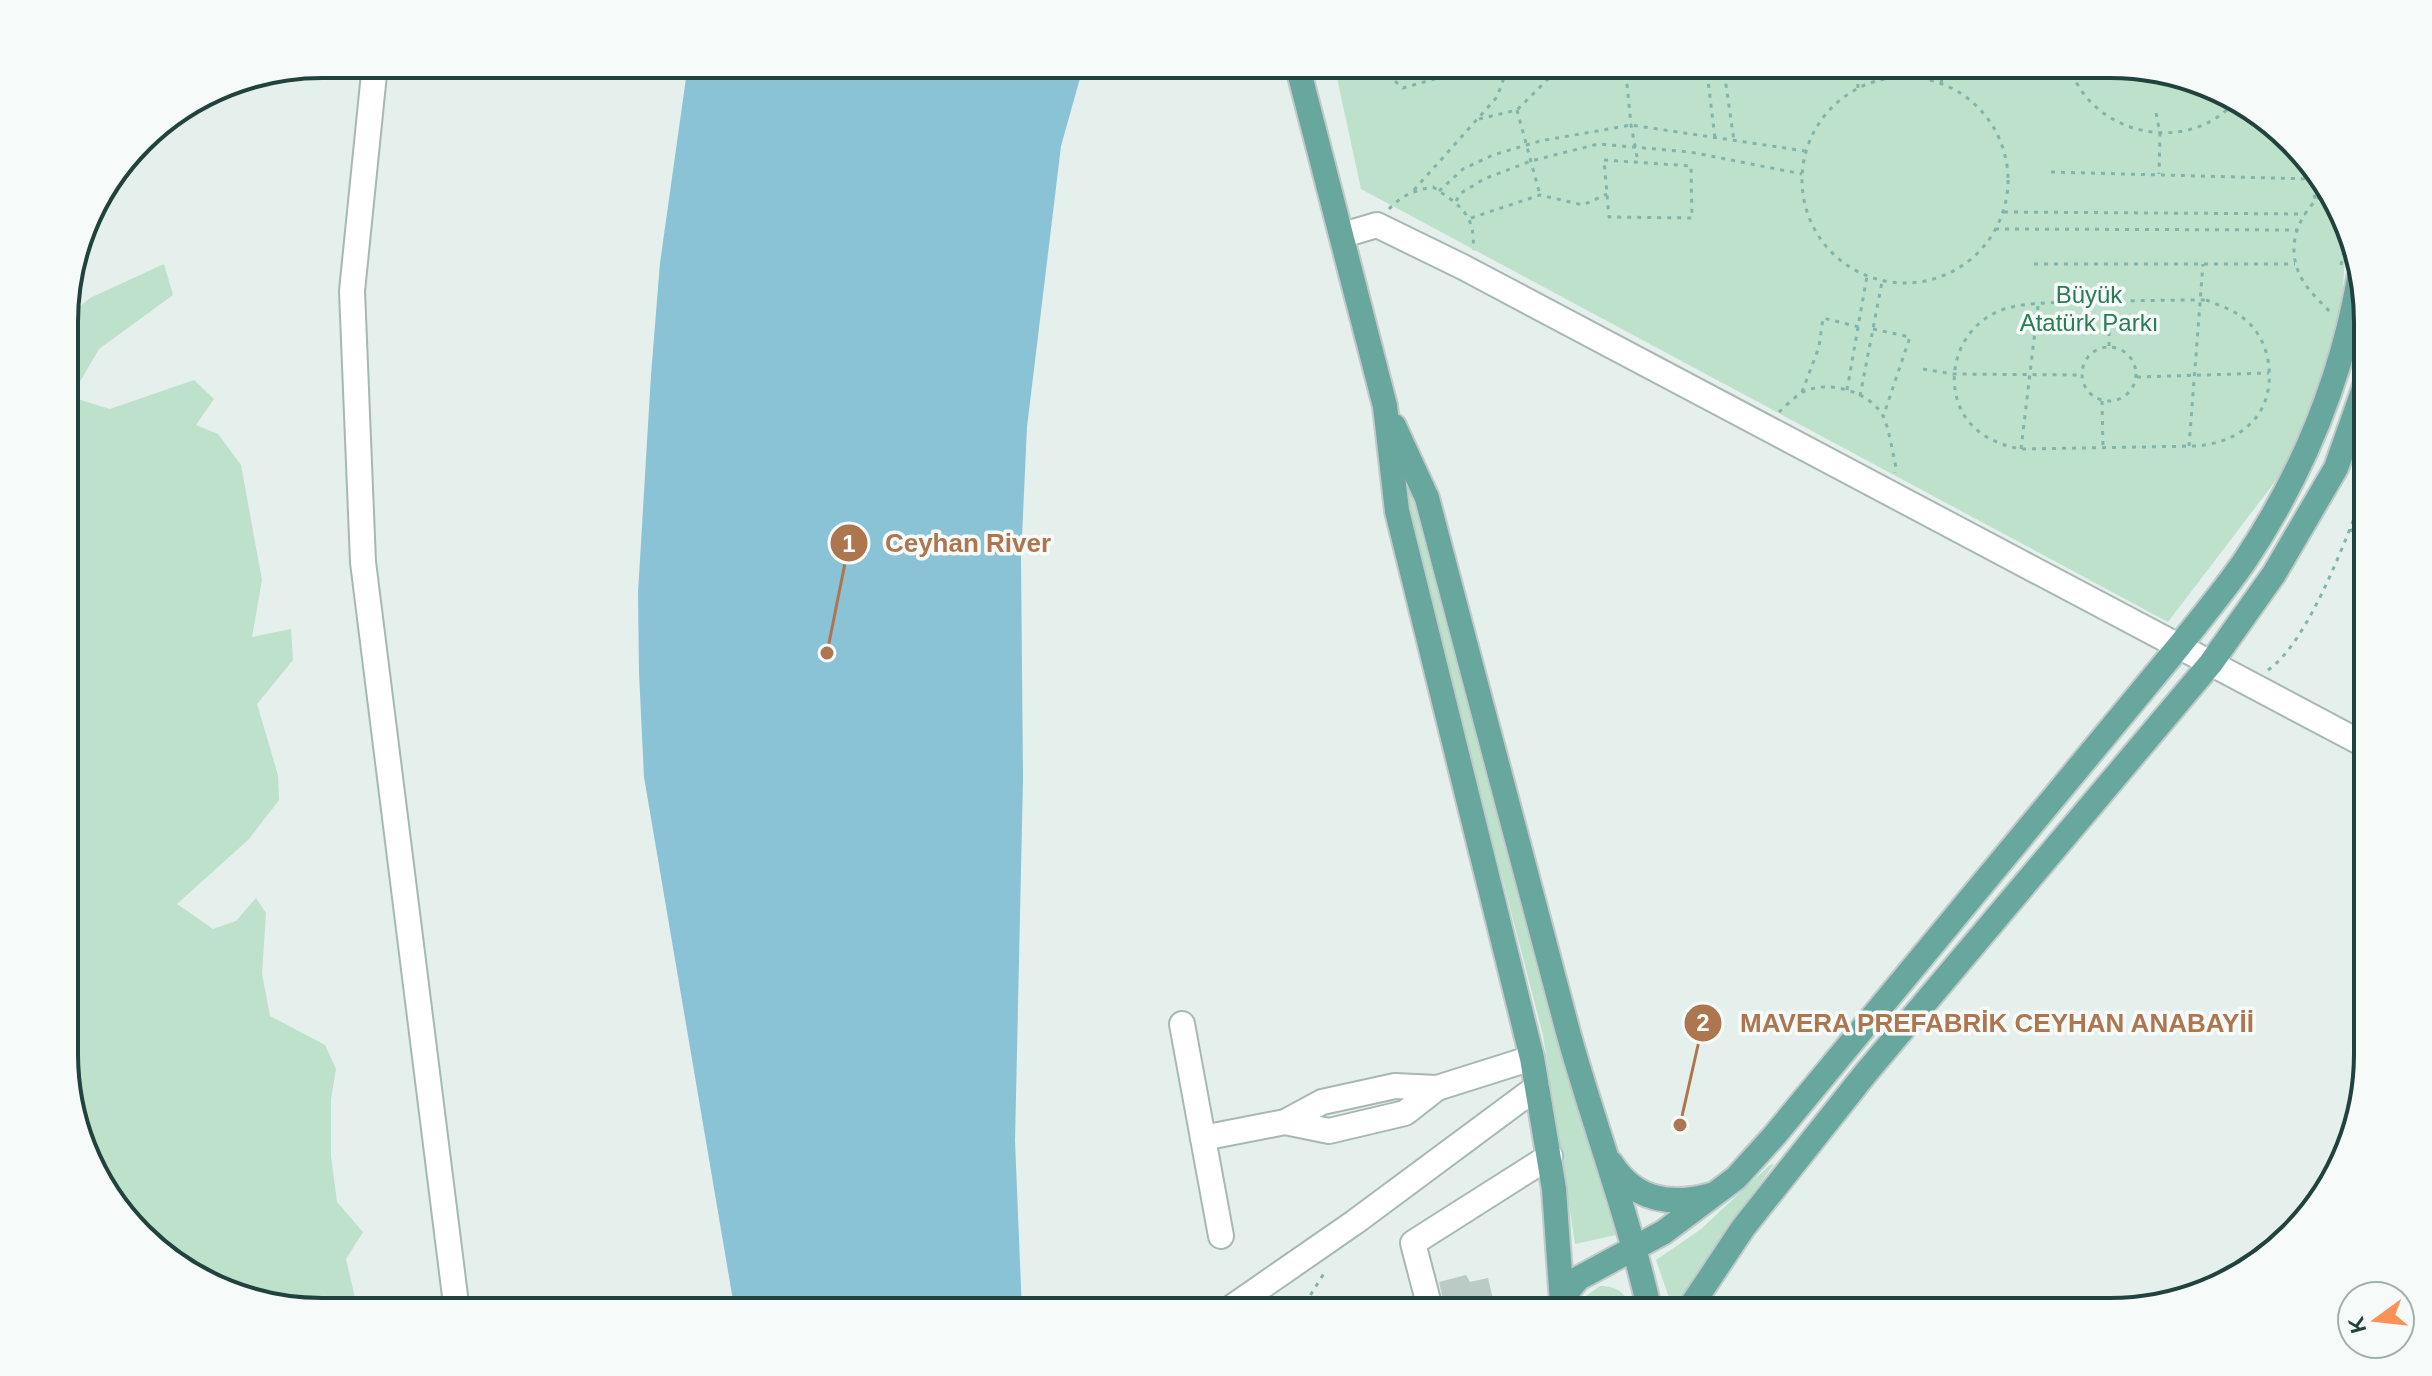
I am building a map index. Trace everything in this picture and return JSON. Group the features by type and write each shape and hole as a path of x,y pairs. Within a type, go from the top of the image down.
{"main road":[{"path":"1301,78 1385,406 1397,511 1532,1058 1550,1156 1560,1241 1562,1297"},
{"path":"1565,1297 1579,1278 1664,1232 1736,1178 1842,1058 2180,645 2243,563 2305,455 2336,369 2350,278"},
{"path":"1385,406 1427,498 1599,1141 1646,1297"},
{"path":"1697,1297 1743,1228 1865,1074 2211,663 2274,574 2336,468 2353,420"},
{"path":"1599,1141 1618,1174 1645,1195 1685,1201 1717,1193"}],"street":[{"path":"374,78 352,291 363,562 455,1298"},
{"path":"1343,235 1377,225 1463,267 2353,739"},
{"path":"1182,1024 1221,1236"},
{"path":"1203,1138 1285,1122 1329,1131 1405,1113 1437,1088 1532,1058"},
{"path":"1246,1297 1355,1222 1537,1087"},
{"path":"1427,1297 1413,1243 1550,1156"}],"path":[{"path":"1391,78 1403,88 1438,78"},
{"path":"1377,225 1397,200 1414,190 1479,119 1497,97 1504,78"},
{"path":"1479,119 1517,110 1549,78"},
{"path":"1626,78 1638,162"},
{"path":"1708,78 1715,138"},
{"path":"1725,78 1734,141"},
{"path":"1858,78 1858,88"},
{"path":"1881,78 1844,94 1818,121 1805,151 1801,186 1807,215 1821,242 1844,264 1882,282 1903,284 1929,281 1955,271 1980,252 2003,212 2008,189 2004,150 1994,126 1968,97 1925,78"},
{"path":"1941,83 1942,78"},
{"path":"2073,78 2087,99 2109,118 2130,128 2160,133 2184,131 2215,119 2227,108"},
{"path":"1517,110 1540,195"},
{"path":"2156,113 2160,133 2159,174"},
{"path":"1439,191 1463,169 1493,155 1587,131 1631,125 1805,151"},
{"path":"1456,201 1461,193 1484,179 1531,161 1598,144 1690,152 1802,174"},
{"path":"1604,160 1638,162 1691,166 1692,218 1609,217 1604,160"},
{"path":"2051,172 2307,179"},
{"path":"2311,184 2315,199"},
{"path":"1414,190 1433,187 1456,201 1470,219 1475,236 1473,254 1463,267"},
{"path":"1470,219 1540,195 1583,205 1607,194"},
{"path":"2319,196 2297,230 2295,264 2302,279 2332,314 2335,299"},
{"path":"2003,212 2305,214"},
{"path":"1995,229 2297,230"},
{"path":"2034,264 2295,264"},
{"path":"2189,446 2203,264"},
{"path":"1847,390 1867,275"},
{"path":"1860,396 1882,282"},
{"path":"2109,287 2109,346"},
{"path":"2199,300 2232,310 2250,323 2262,340 2270,366 2266,402 2251,424 2223,442 2103,448 2021,449 2000,445 1976,430 1956,397 1953,374 1958,352 1971,331 1985,319 2007,308 2107,301 2199,300"},
{"path":"2021,449 2038,304"},
{"path":"1802,392 1819,347 1823,318 1859,327"},
{"path":"1873,329 1910,337 1883,417"},
{"path":"2109,346 2130,355 2137,377 2132,390 2121,399 2102,401 2090,394 2082,375 2088,355 2109,346"},
{"path":"1923,369 1953,374 2082,375"},
{"path":"2137,377 2269,373"},
{"path":"1764,425 1802,392 1821,386 1847,390 1870,401 1883,417 1896,467 1892,492"},
{"path":"2102,401 2103,448"},
{"path":"2247,682 2272,667 2286,652 2339,557 2353,521"},
{"path":"2349,531 2353,530"}],"green space":[{"name":"Büyük Atatürk Parkı","path":"1337,78 2142,80 2173,86 2232,111 2259,128 2293,161 2313,186 2341,244 2345,259 2341,314 2296,454 2168,622 1361,189"},
{"path":"164,264 173,295 99,349 78,385 79,307 90,298"},
{"path":"194,380 214,399 196,425 218,434 241,465 262,580 252,637 291,629 293,660 257,704 278,775 279,800 249,839 177,904 213,929 236,921 256,898 266,913 262,974 270,1016 325,1045 336,1069 331,1099 331,1156 337,1202 363,1232 346,1259 355,1298 290,1296 259,1290 200,1265 161,1237 119,1190 86,1117 78,1054 78,399 110,409"},
{"path":"1410,489 1553,1030 1616,1235 1575,1244 1543,1035 1402,492"},
{"path":"1774,1164 1710,1253 1683,1297 1669,1297 1656,1260 1700,1230"},
{"path":"1600,1286 1621,1292 1625,1297 1585,1297"}],"water":[{"path":"686,78 1080,78 1061,146 1027,427 1021,558 1023,779 1015,1141 1021,1298 733,1298 644,777 638,593 660,263"}],"building":[{"path":"1466,1275 1470,1282 1488,1278 1493,1297 1443,1297 1439,1282"}],"place":[{"name":"Ceyhan River","path":"827,653"},
{"name":"MAVERA PREFABRİK CEYHAN ANABAYİİ","path":"1680,1125"}]}
